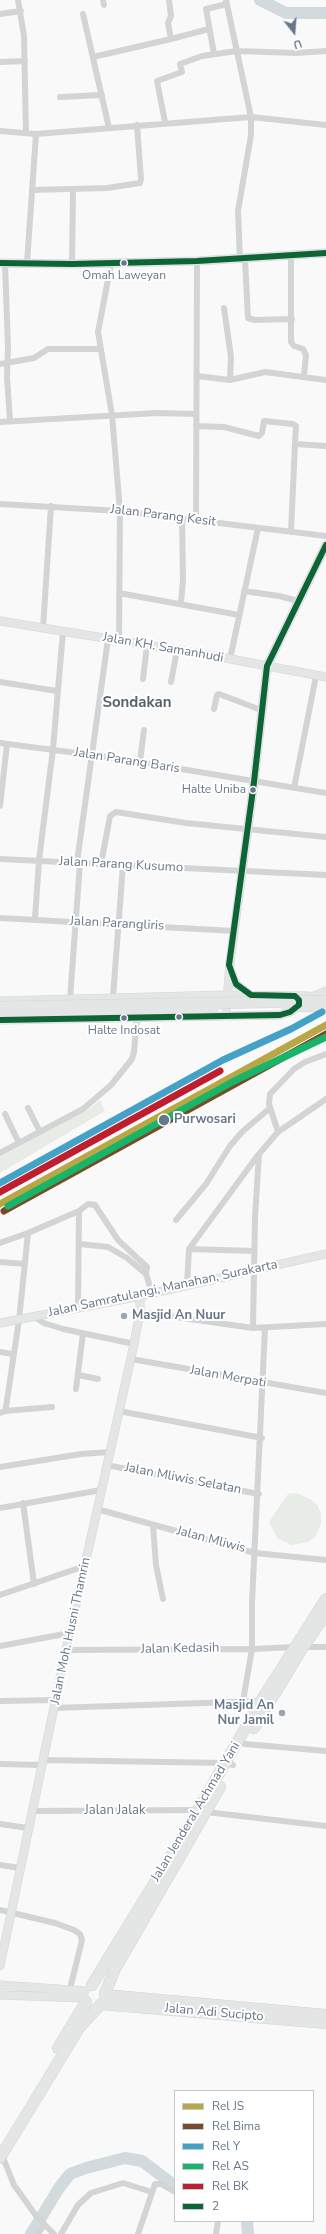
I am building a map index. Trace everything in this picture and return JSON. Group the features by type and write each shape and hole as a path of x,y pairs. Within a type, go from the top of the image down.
{"highway":[{"path":"0,1007 326,1001"},
{"name":"Jalan Jenderal Achmad Yani","path":"1,2152 87,1994 202,1811 299,1647 326,1598"},
{"name":"Jalan Jenderal Achmad Yani","path":"299,1647 326,1614"},
{"name":"Jalan Jenderal Achmad Yani","path":"230,1764 245,1744 266,1701"},
{"name":"Jalan Jenderal Achmad Yani","path":"1,2152 79,2028 103,1999 113,1972 202,1811"},
{"path":"87,1994 102,1987 103,1999"},
{"name":"Jalan Adi Sucipto","path":"87,1994 91,2005 103,1999 235,2011 326,2015"},
{"name":"Jalan Adi Sucipto","path":"235,2011 326,2023"}],"main road":[{"path":"2,263 111,264 242,260 326,253"},
{"path":"226,1016 229,965 254,782 267,666 326,545"},
{"name":"Jalan KH. Samanhudi","path":"0,621 230,659 326,677"},
{"path":"229,965 236,984 251,995"},
{"path":"0,1020 280,1015 296,1009 312,996 326,991"},
{"path":"0,1001 227,995 312,996"},
{"path":"295,996 300,1003 296,1009"},
{"path":"0,1014 326,1007"},
{"name":"Jalan Samratulangi, Manahan, Surakarta","path":"0,1323 140,1296 187,1284 326,1254"},
{"name":"Jalan Moh. Husni Thamrin","path":"0,1966 1,1953 66,1650 106,1465 131,1359 140,1312 140,1296"},
{"path":"0,1985 70,1989 87,1994"},
{"path":"0,1995 87,1994"}],"street":[{"path":"18,0 21,10 25,61 26,133"},
{"path":"169,0 171,16 168,23 171,39"},
{"path":"214,54 206,8 227,2 251,117 250,147 238,211 248,318 255,320 292,320"},
{"path":"0,14 21,10"},
{"path":"83,14 109,128"},
{"path":"93,57 210,29"},
{"path":"165,122 157,81 182,72 180,64 214,54 237,51 301,53 326,51"},
{"path":"0,62 25,61"},
{"path":"60,97 102,95"},
{"path":"0,131 36,134 165,122 251,117 326,125"},
{"path":"32,190 107,188 140,183 141,179 137,125"},
{"path":"26,263 36,134"},
{"path":"72,264 73,190"},
{"path":"291,255 292,345 303,349 306,355 304,376"},
{"path":"196,520 197,261"},
{"path":"2,263 10,422"},
{"path":"111,264 98,326 100,349 112,415 120,511 119,641"},
{"path":"224,308 231,350 230,380"},
{"path":"0,364 34,358 48,349 100,349"},
{"path":"197,376 230,380 265,372 326,380"},
{"path":"0,422 112,415 196,414"},
{"path":"196,426 224,427 259,436 262,433 264,421 293,424 296,426 291,532"},
{"path":"295,444 326,446"},
{"name":"Jalan Parang Kesit","path":"0,504 120,511 326,536"},
{"path":"43,628 51,506"},
{"path":"181,603 183,580 182,518"},
{"path":"230,659 258,528"},
{"path":"244,591 279,596 298,601"},
{"path":"119,593 181,603 239,615"},
{"path":"35,919 39,860 64,631"},
{"path":"70,999 78,862 108,639"},
{"path":"143,679 147,645"},
{"path":"171,682 177,650"},
{"path":"294,788 316,676"},
{"path":"0,682 57,691"},
{"path":"214,709 217,694 219,694 261,710"},
{"path":"140,762 144,730"},
{"name":"Jalan Parang Baris","path":"0,743 92,754 326,793"},
{"path":"0,806 7,744"},
{"path":"101,864 110,816 116,812 186,823 326,837"},
{"name":"Jalan Parang Kusumo","path":"0,859 326,875"},
{"path":"113,998 123,865"},
{"name":"Jalan Parangliris","path":"0,918 234,931"},
{"path":"0,1153 88,1106 126,1068 134,1052 137,1018"},
{"path":"278,1132 270,1108 270,1094 294,1069 305,1062 326,1054"},
{"path":"187,1284 189,1249 259,1154 278,1132 326,1099"},
{"path":"28,1108 40,1132"},
{"path":"176,1220 206,1184 238,1137 252,1122 270,1108"},
{"path":"5,1114 19,1143"},
{"path":"253,1328 257,1163 259,1154"},
{"path":"0,1243 28,1234 91,1204 98,1207 118,1240 147,1267 146,1274 152,1293"},
{"path":"78,1308 80,1244 79,1211"},
{"path":"28,1234 20,1320 2,1412 52,1407"},
{"path":"80,1244 108,1247 128,1258 146,1274"},
{"path":"189,1249 254,1251"},
{"path":"0,1262 25,1264"},
{"path":"140,1312 253,1328 326,1324"},
{"path":"34,1317 44,1323 134,1344"},
{"path":"243,1701 252,1649 255,1553 262,1438 265,1328"},
{"path":"76,1389 83,1333"},
{"path":"0,1352 13,1354"},
{"name":"Jalan Merpati","path":"131,1359 264,1384 326,1393"},
{"path":"78,1375 98,1379"},
{"path":"119,1411 262,1438"},
{"path":"0,1467 81,1454 109,1452"},
{"name":"Jalan Mliwis Selatan","path":"106,1465 259,1494"},
{"path":"0,1508 101,1490"},
{"path":"23,1503 34,1584"},
{"name":"Jalan Mliwis","path":"97,1509 255,1553 326,1560"},
{"path":"153,1524 156,1565 163,1599"},
{"path":"0,1595 85,1566"},
{"path":"0,1646 70,1633"},
{"name":"Jalan Kedasih","path":"66,1650 326,1647"},
{"path":"0,1701 55,1704 266,1701"},
{"path":"245,1744 326,1751"},
{"path":"0,1764 43,1762 230,1764"},
{"name":"Jalan Jalak","path":"32,1811 202,1811 326,1826"},
{"path":"0,1824 28,1828"},
{"path":"0,1865 20,1868"},
{"path":"0,1910 55,1923 74,1930 80,1934 82,1940 70,1989"},
{"path":"1,2152 14,2185 37,2217 54,2234"},
{"path":"61,2234 78,2205 91,2193 123,2183 152,2192"},
{"path":"138,2234 155,2184 158,2183 174,2191"},
{"path":"216,2234 218,2222"},
{"path":"38,2234 43,2224"}],"shaded area":[{"path":"100,1100 105,1111 0,1173 0,1157 89,1109"},
{"path":"297,1493 312,1500 318,1506 321,1514 321,1524 314,1538 308,1542 292,1545 277,1538 269,1522 288,1494"}],"waterway":[{"path":"260,0 286,13 326,13"},
{"path":"31,2234 59,2188 70,2174 86,2168 125,2158 142,2161 174,2185"},
{"path":"247,2222 248,2234"}],"rail line":[{"name":"Y","path":"0,1183 223,1060 291,1029 322,1012"},
{"name":"JS","path":"0,1204 326,1025"},
{"name":"Bima","path":"4,1211 326,1034"},
{"name":"AS","path":"8,1206 234,1081 326,1037"},
{"name":"BK","path":"0,1192 220,1071"}],"transit line":[{"name":"2","path":"0,263 72,264 197,261 326,253"},
{"name":"2","path":"0,1020 280,1015 290,1012 299,1005 299,1000 295,996 251,995 236,984 229,965 254,782 267,666 326,545"}],"place":[{"name":"Omah Laweyan","path":"124,263"},
{"name":"Halte Uniba","path":"253,790"},
{"name":"Halte Indosat","path":"124,1018"},
{"name":"Purwosari","path":"164,1120"},
{"name":"Masjid An Nuur","path":"124,1316"},
{"name":"Masjid An Nur Jamil","path":"282,1713"}],"district":[{"name":"Sondakan","path":"137,703"}]}
